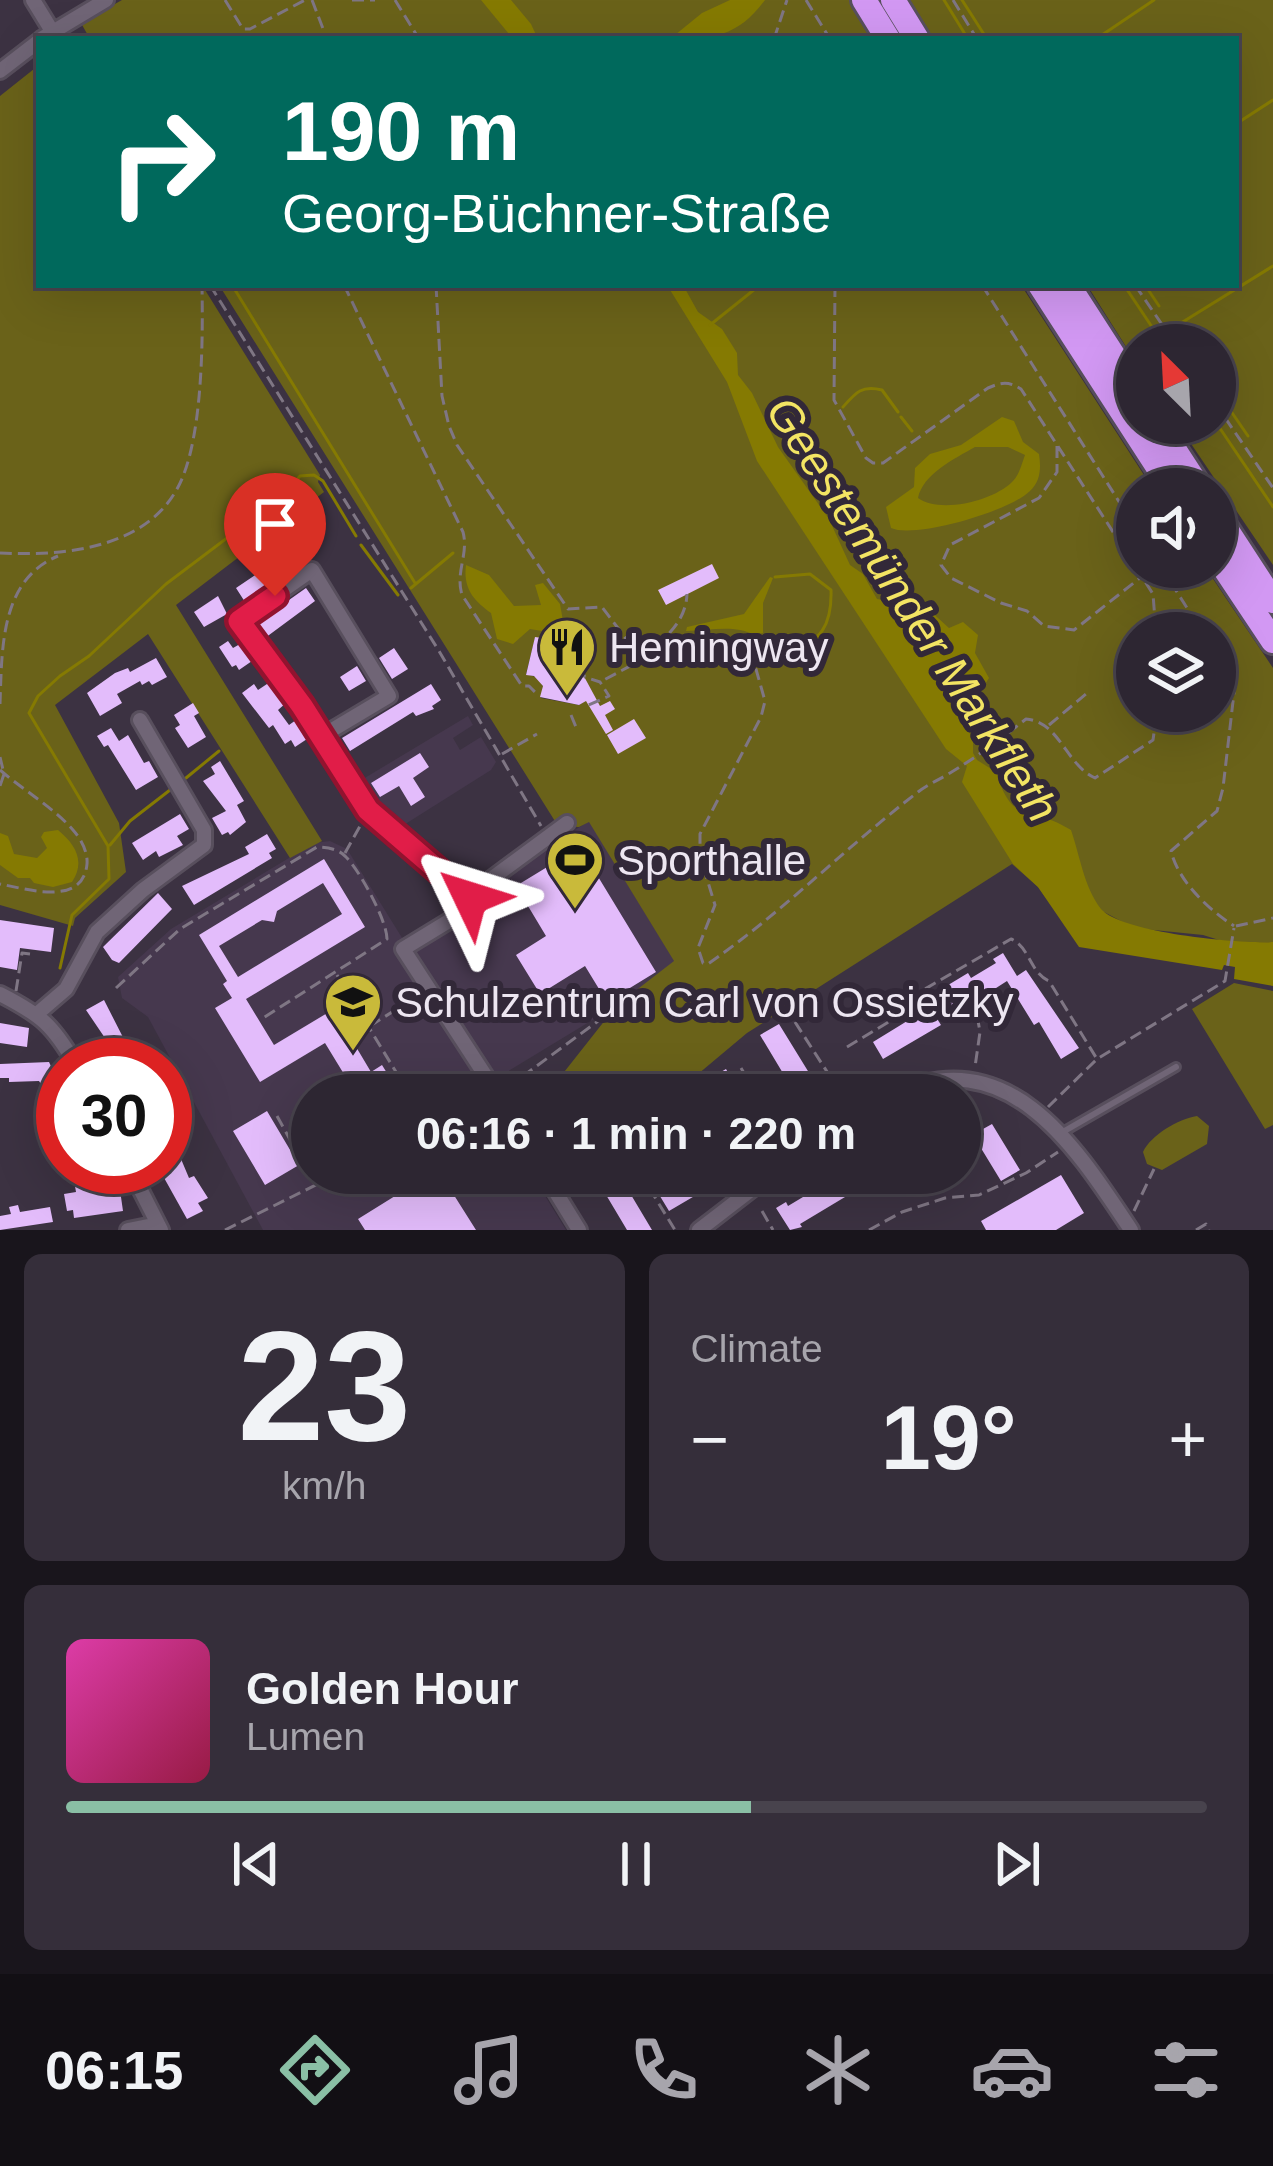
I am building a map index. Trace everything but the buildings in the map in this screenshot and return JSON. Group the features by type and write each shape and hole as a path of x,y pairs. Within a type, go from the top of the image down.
{"highway":[{"path":"864,0 885,36"},
{"path":"893,0 915,36"},
{"path":"1042,288 1158,468"},
{"path":"1070,288 1116,359"},
{"path":"1236,544 1273,601"},
{"path":"1236,586 1273,641"}],"street":[{"path":"33,0 44,36"},
{"path":"46,36 106,0"},
{"path":"0,71 36,43"},
{"path":"322,736 389,696 312,570 239,621 322,736 368,810 470,898"},
{"path":"38,1013 66,989 97,932 142,890 204,845 204,830 140,720"},
{"path":"482,1074 403,950 457,916 501,870 567,823"},
{"path":"0,994 38,1013 60,1038"},
{"path":"981,1084 1016,1095 1042,1112 1127,1224"},
{"path":"128,1230 160,1227 143,1194"},
{"path":"557,1194 579,1230"},
{"path":"699,1230 743,1194"}],"lane":[{"path":"1065,1139 1176,1067"}],"path":[{"path":"225,0 246,36"},
{"path":"243,29 304,0"},
{"path":"312,0 326,36"},
{"path":"352,0 375,0"},
{"path":"395,0 417,36"},
{"path":"775,36 787,0"},
{"path":"806,0 828,36"},
{"path":"953,0 975,36"},
{"path":"0,704 6,621 20,586 36,565 113,541 137,528 176,492 190,452 200,370 202,288"},
{"path":"212,288 439,651 548,837"},
{"path":"345,288 463,532 466,543 458,580 462,595 522,686 536,693"},
{"path":"436,288 442,396 457,445 568,609 602,607 640,656"},
{"path":"835,288 834,400 866,458 884,463 901,454 988,388 1003,382 1021,389 1116,535"},
{"path":"984,288 1116,497"},
{"path":"1138,288 1162,324"},
{"path":"1236,434 1273,488"},
{"path":"1057,444 1057,472 1039,498 950,545 941,565 951,578 1027,611 1044,626 1074,630 1128,588"},
{"path":"0,553 66,553"},
{"path":"600,682 664,641 687,594"},
{"path":"557,640 566,645 585,677 600,682 609,696 584,707"},
{"path":"664,641 750,648 765,701 700,835 702,868 715,905 698,948 704,963 751,935 899,806 1027,719 1048,726 1083,771 1095,778 1154,740 1155,732"},
{"path":"1048,726 1086,694"},
{"path":"571,715 576,727"},
{"path":"1229,732 1217,811 1171,851 1178,872 1234,929"},
{"path":"499,755 537,734"},
{"path":"0,757 0,786"},
{"path":"0,884 50,894 82,881 87,869 87,855 73,830 2,772"},
{"path":"345,855 368,810"},
{"path":"116,988 180,929 317,847 345,855 403,950"},
{"path":"1234,929 1273,918"},
{"path":"260,1021 387,939 387,925"},
{"path":"1042,1112 1097,1059 1225,981 1234,929"},
{"path":"847,1047 912,1008 906,1000 1011,939 1020,943 1039,977 1049,981 1097,1059"},
{"path":"15,1002 22,953 30,954"},
{"path":"336,974 397,1074"},
{"path":"974,998 980,1032 974,1074"},
{"path":"368,1027 400,1007"},
{"path":"526,1074 604,1016"},
{"path":"796,1022 829,1074"},
{"path":"741,1067 745,1074"},
{"path":"277,1117 291,1141"},
{"path":"869,1230 902,1212 945,1198 980,1195 1026,1174 1065,1139"},
{"path":"1127,1224 1154,1169"},
{"path":"225,1230 298,1194"},
{"path":"653,1194 675,1230"},
{"path":"761,1211 773,1230"},
{"path":"1196,1230 1206,1224 1209,1230"}],"shaded area":[{"path":"122,0 851,0 872,36 88,36 81,23"},
{"path":"909,0 1273,0 1273,565 1236,510 1236,468 1207,468 1191,444 1236,444 1236,324 1116,324 1116,331 1089,288 1239,288 1239,36 930,36"},
{"path":"36,67 36,288 204,288 320,475 324,492 176,605 322,841 290,858 148,634 55,705 119,823 126,872 75,918 73,926 0,905 0,96"},
{"path":"221,288 1023,288 1116,432 1116,444 1124,444 1139,468 1116,468 1116,588 1219,588 1235,612 1116,612 1116,732 1236,732 1236,613 1273,668 1273,942 1232,944 1203,935 1134,928 1104,912 1057,913 1012,864 747,1033 698,1074 563,1074 617,1005 674,961 589,822 579,827 558,826","holes":["535,638 548,639 569,675 594,695 579,705 541,698 543,686 526,674"]},
{"path":"468,716 473,725 453,738 460,750 481,737 496,762 491,770 399,828 373,805 358,782"},
{"name":"Schulzentrum Carl von Ossietzky","path":"589,821 675,962 617,1005 504,1074 291,1074 291,1194 544,1194 566,1230 263,1230 192,1098 192,1038 159,1038 148,1017 122,998 118,977 171,929 314,843 330,841 347,849 404,941 448,913 455,922 474,911 514,869"},
{"path":"1234,983 1273,991 1273,1125 1265,1129 1192,1009"},
{"path":"1197,1116 1209,1126 1207,1144 1162,1170 1147,1164 1143,1152 1152,1140 1174,1124"}],"water":[{"path":"481,0 511,0 537,36 511,36"},
{"path":"730,0 765,0 745,22 724,33 674,36 702,13"},
{"name":"Geestemünder Markfleth","path":"669,288 685,288 698,312 722,329 737,353 738,375 778,447 829,519 850,565 863,574 877,599 928,609 949,628 963,622 978,635 975,653 989,678 978,695 963,695 955,712 973,738 973,753 996,772 1017,808 1071,830 1086,881 1101,909 1156,931 1273,942 1273,986 1234,979 1235,967 1224,965 1222,970 1079,947 1038,887 1013,864 962,782 967,766 946,749 757,461 727,382"},
{"path":"1002,417 1014,421 1023,442 1039,454 1036,483 1019,499 962,521 920,530 891,528 886,507 914,487 915,468 930,454 961,445","holes":["975,447 1008,447 1025,455 1017,476 1003,489 980,500 952,505 918,498 933,474"]},
{"path":"466,565 489,575 514,606 541,605 535,585 543,583 560,604 563,621 542,631 530,629 513,644 497,639 491,613 468,587"},
{"path":"770,577 763,603 763,633 686,631 744,614"},
{"path":"58,830 77,853 72,882 53,887 34,883 0,865 0,833 8,836 14,854 37,858 47,848 41,837 44,832"}],"waterway":[{"path":"944,0 966,36"},
{"path":"962,0 985,36"},
{"path":"1100,36 1154,0"},
{"path":"1239,122 1273,100"},
{"path":"1239,287 1273,266"},
{"path":"234,288 415,583"},
{"path":"710,325 756,288"},
{"path":"1126,288 1150,324"},
{"path":"1147,288 1159,306"},
{"path":"1179,324 1238,288"},
{"path":"843,407 869,388 882,390 898,412"},
{"path":"901,417 912,431"},
{"path":"1236,419 1248,436"},
{"path":"1231,444 1273,507"},
{"path":"60,968 72,915 109,879 108,846 29,713 38,696 166,584 284,495 300,476 314,475 323,481 356,536"},
{"path":"361,545 398,595"},
{"path":"411,588 453,553"},
{"path":"775,577 810,574 831,590 822,630 808,642 786,646"},
{"path":"186,778 219,751"},
{"path":"110,845 130,821 170,790"}],"place":[{"name":"Hemingway","path":"567,698"},
{"name":"Sporthalle","path":"575,911"},
{"name":"Schulzentrum Carl von Ossietzky","path":"353,1053"}],"route":[{"path":"275,596 239,621 247,634 302,706 368,810 470,898"}]}
